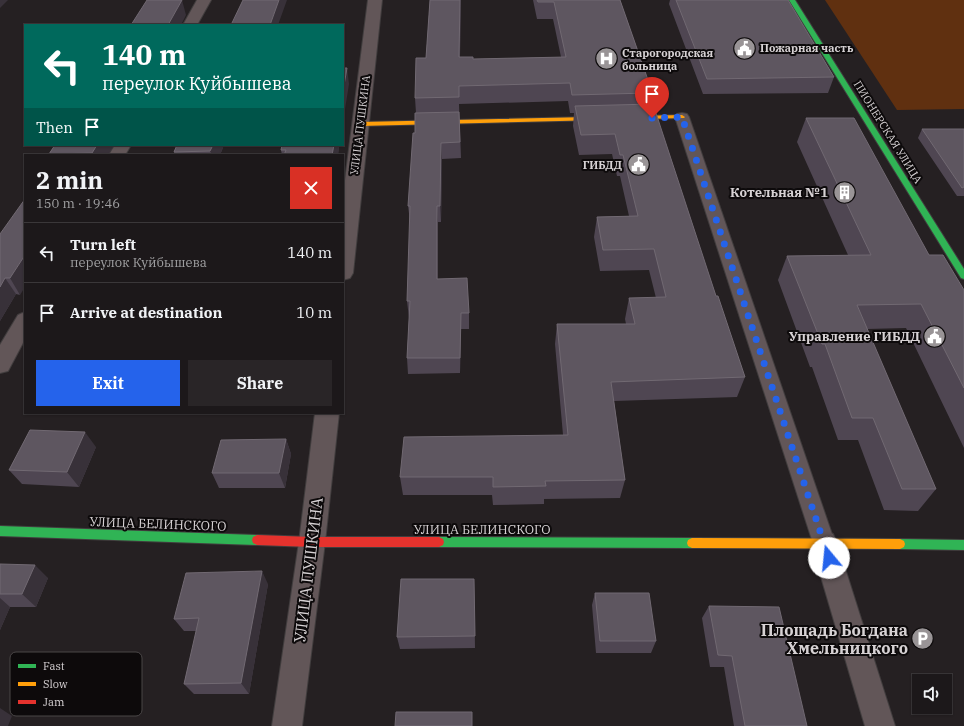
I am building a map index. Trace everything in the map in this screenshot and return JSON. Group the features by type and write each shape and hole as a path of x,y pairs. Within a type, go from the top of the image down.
{"street":[{"path":"191,24 204,0"},
{"name":"УЛИЦА ПУШКИНА","path":"344,264 375,0"},
{"name":"ПИОНЕРСКАЯ УЛИЦА","path":"792,0 964,276"},
{"path":"360,124 682,117"},
{"path":"0,365 24,322"},
{"name":"УЛИЦА ПУШКИНА","path":"287,726 312,542 327,414"},
{"name":"УЛИЦА БЕЛИНСКОГО","path":"0,531 312,542 964,544"},
{"path":"824,543 880,726"}],"lane":[{"path":"682,117 824,543"}],"shaded area":[{"path":"825,0 964,0 964,109 897,110"}],"building":[{"path":"147,0 182,0 169,24 132,24"},
{"path":"243,0 279,0 270,24 231,24"},
{"path":"430,0 460,0 459,57 473,57 473,59 566,57 554,2 538,2 537,0 620,0 648,80 644,81 648,93 572,95 570,83 459,86 459,97 415,98 416,58 426,58"},
{"path":"676,0 788,0 834,77 707,79"},
{"path":"344,68 347,68 344,85"},
{"path":"653,104 716,296 718,296 745,377 611,382 625,480 545,481 546,486 493,487 493,477 400,477 404,437 568,435 557,324 635,324 629,298 666,297 654,249 603,250 597,217 638,216 623,155 620,155 615,134 581,135 575,106"},
{"path":"459,112 460,142 441,143 440,206 437,206 437,279 467,278 469,313 461,313 460,358 407,358 410,301 407,301 410,206 408,206 413,133 415,133 415,113"},
{"path":"806,118 854,118 929,255 943,255 964,290 964,388 921,304 857,305 936,489 902,489 873,418 852,418 825,344 822,344 787,256 871,255"},
{"path":"922,129 964,129 964,187 962,188"},
{"path":"54,146 96,146 92,153 49,154"},
{"path":"177,146 212,146 210,151 174,152"},
{"path":"282,146 334,146 332,154 284,154 286,150 281,150"},
{"path":"24,200 24,257 10,278 5,278 0,287 0,234"},
{"path":"30,430 85,432 67,472 9,470"},
{"path":"286,439 279,473 212,473 221,440"},
{"path":"0,564 35,565 22,594 0,594"},
{"path":"262,571 241,683 184,684 199,618 174,619 186,573"},
{"path":"401,579 474,579 475,636 397,637"},
{"path":"595,593 649,593 656,641 600,641"},
{"path":"709,606 779,607 807,726 745,726 732,656 718,655"},
{"path":"396,712 472,712 472,726 395,726"}],"traffic: fast":[{"path":"792,0 964,276"},
{"path":"0,531 257,540"},
{"path":"439,542 692,543"},
{"path":"900,544 964,545"}],"traffic: slow":[{"path":"360,124 682,117"},
{"path":"692,543 900,544"}],"traffic: jam":[{"path":"257,540 312,542 439,542"}],"place":[{"name":"Пожарная часть","path":"744,48"},
{"name":"Старогородская больница","path":"606,59"},
{"name":"ГИБДД","path":"638,165"},
{"name":"Котельная №1","path":"844,192"},
{"name":"Управление ГИБДД","path":"935,336"},
{"name":"Площадь Богдана Хмельницкого","path":"923,639"}],"route":[{"path":"652,118 682,117 829,558"}]}
